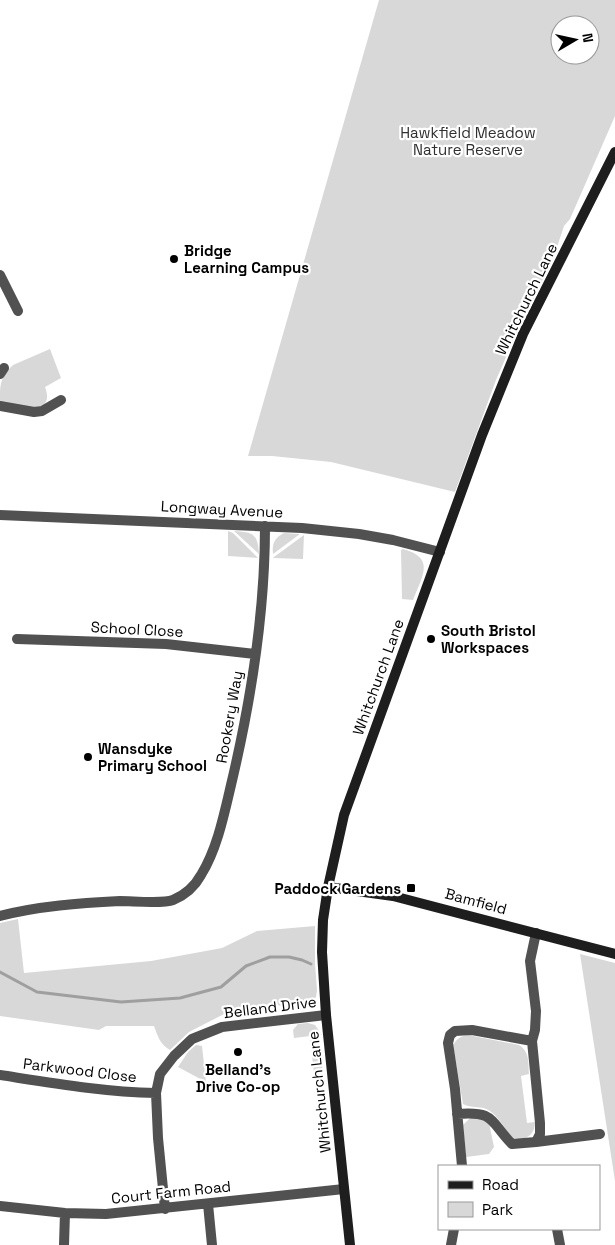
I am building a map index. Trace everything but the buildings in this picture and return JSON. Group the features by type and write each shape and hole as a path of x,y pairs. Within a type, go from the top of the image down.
{"street":[{"name":"Whitchurch Lane","path":"350,1245 326,1015 322,952 323,920 328,887 344,815 482,435 523,334 615,152"},
{"path":"0,275 18,311"},
{"path":"0,406 34,412 42,411 61,400"},
{"name":"Longway Avenue","path":"0,515 302,528 359,534 393,540 440,552"},
{"name":"Rookery Way","path":"0,916 58,906 98,902 171,901 195,885 214,846 226,809 248,703 263,598 265,526"},
{"name":"School Close","path":"17,639 166,644 255,654"},
{"name":"Bamfield","path":"328,887 393,896 615,954"},
{"path":"536,933 530,962 536,1011 532,1042 540,1123 540,1134 536,1142"},
{"name":"Belland Drive","path":"165,1209 156,1093 160,1074 174,1056 192,1039 222,1027 326,1015"},
{"path":"462,1165 455,1089 448,1043 450,1035 455,1031 472,1030 532,1042"},
{"name":"Parkwood Close","path":"0,1075 94,1089 156,1093"},
{"path":"457,1114 474,1112 483,1114 492,1120 512,1144 600,1134"},
{"name":"Court Farm Road","path":"0,1206 65,1213 106,1214 344,1189"},
{"path":"208,1204 212,1245"},
{"path":"64,1245 65,1213"},
{"path":"451,1245 454,1230"},
{"path":"557,1230 560,1245"}],"green space":[{"name":"Hawkfield Meadow Nature Reserve","path":"379,0 615,0 615,116 570,219 564,226 554,256 496,380 455,492 331,462 272,456 248,456"},
{"path":"50,349 61,378 45,387 47,397 45,403 40,406 24,407 0,402 2,382 5,374 13,365"},
{"path":"228,531 233,533 258,558 228,556"},
{"path":"234,531 253,535 256,538 259,554"},
{"path":"284,533 300,534 273,554 274,542"},
{"path":"304,535 303,559 273,558 274,557"},
{"path":"403,549 420,557 423,563 424,569 413,600 402,599 401,550"},
{"path":"18,919 24,973 151,961 222,948 257,931 315,926 316,997 306,1008 287,1008 277,1004 265,1005 265,1009 228,1012 189,1032 170,1050 158,1037 154,1026 106,1026 99,1030 0,1016 0,923"},
{"path":"580,954 615,963 615,1181"},
{"path":"308,1023 315,1025 322,1035 318,1035 323,1072 314,1073 310,1036 294,1038 293,1030 298,1024"},
{"path":"468,1035 519,1045 525,1051 528,1058 529,1074 521,1076 527,1123 535,1122 535,1127 526,1138 513,1138 490,1111 463,1104 453,1045 459,1038"},
{"path":"196,1045 202,1046 206,1082 178,1067 188,1052"},
{"path":"477,1116 489,1123 494,1147 489,1154 466,1157 463,1125 469,1119"}],"waterway":[{"path":"0,972 37,992 121,1002 180,998 221,987 246,966 270,957 289,957 311,964"}],"place":[{"name":"Bridge Learning Campus","path":"174,259"},
{"name":"South Bristol Workspaces","path":"431,639"},
{"name":"Wansdyke Primary School","path":"88,757"},
{"name":"Paddock Gardens","path":"411,888"},
{"name":"Belland's Drive Co-op","path":"238,1052"}]}
